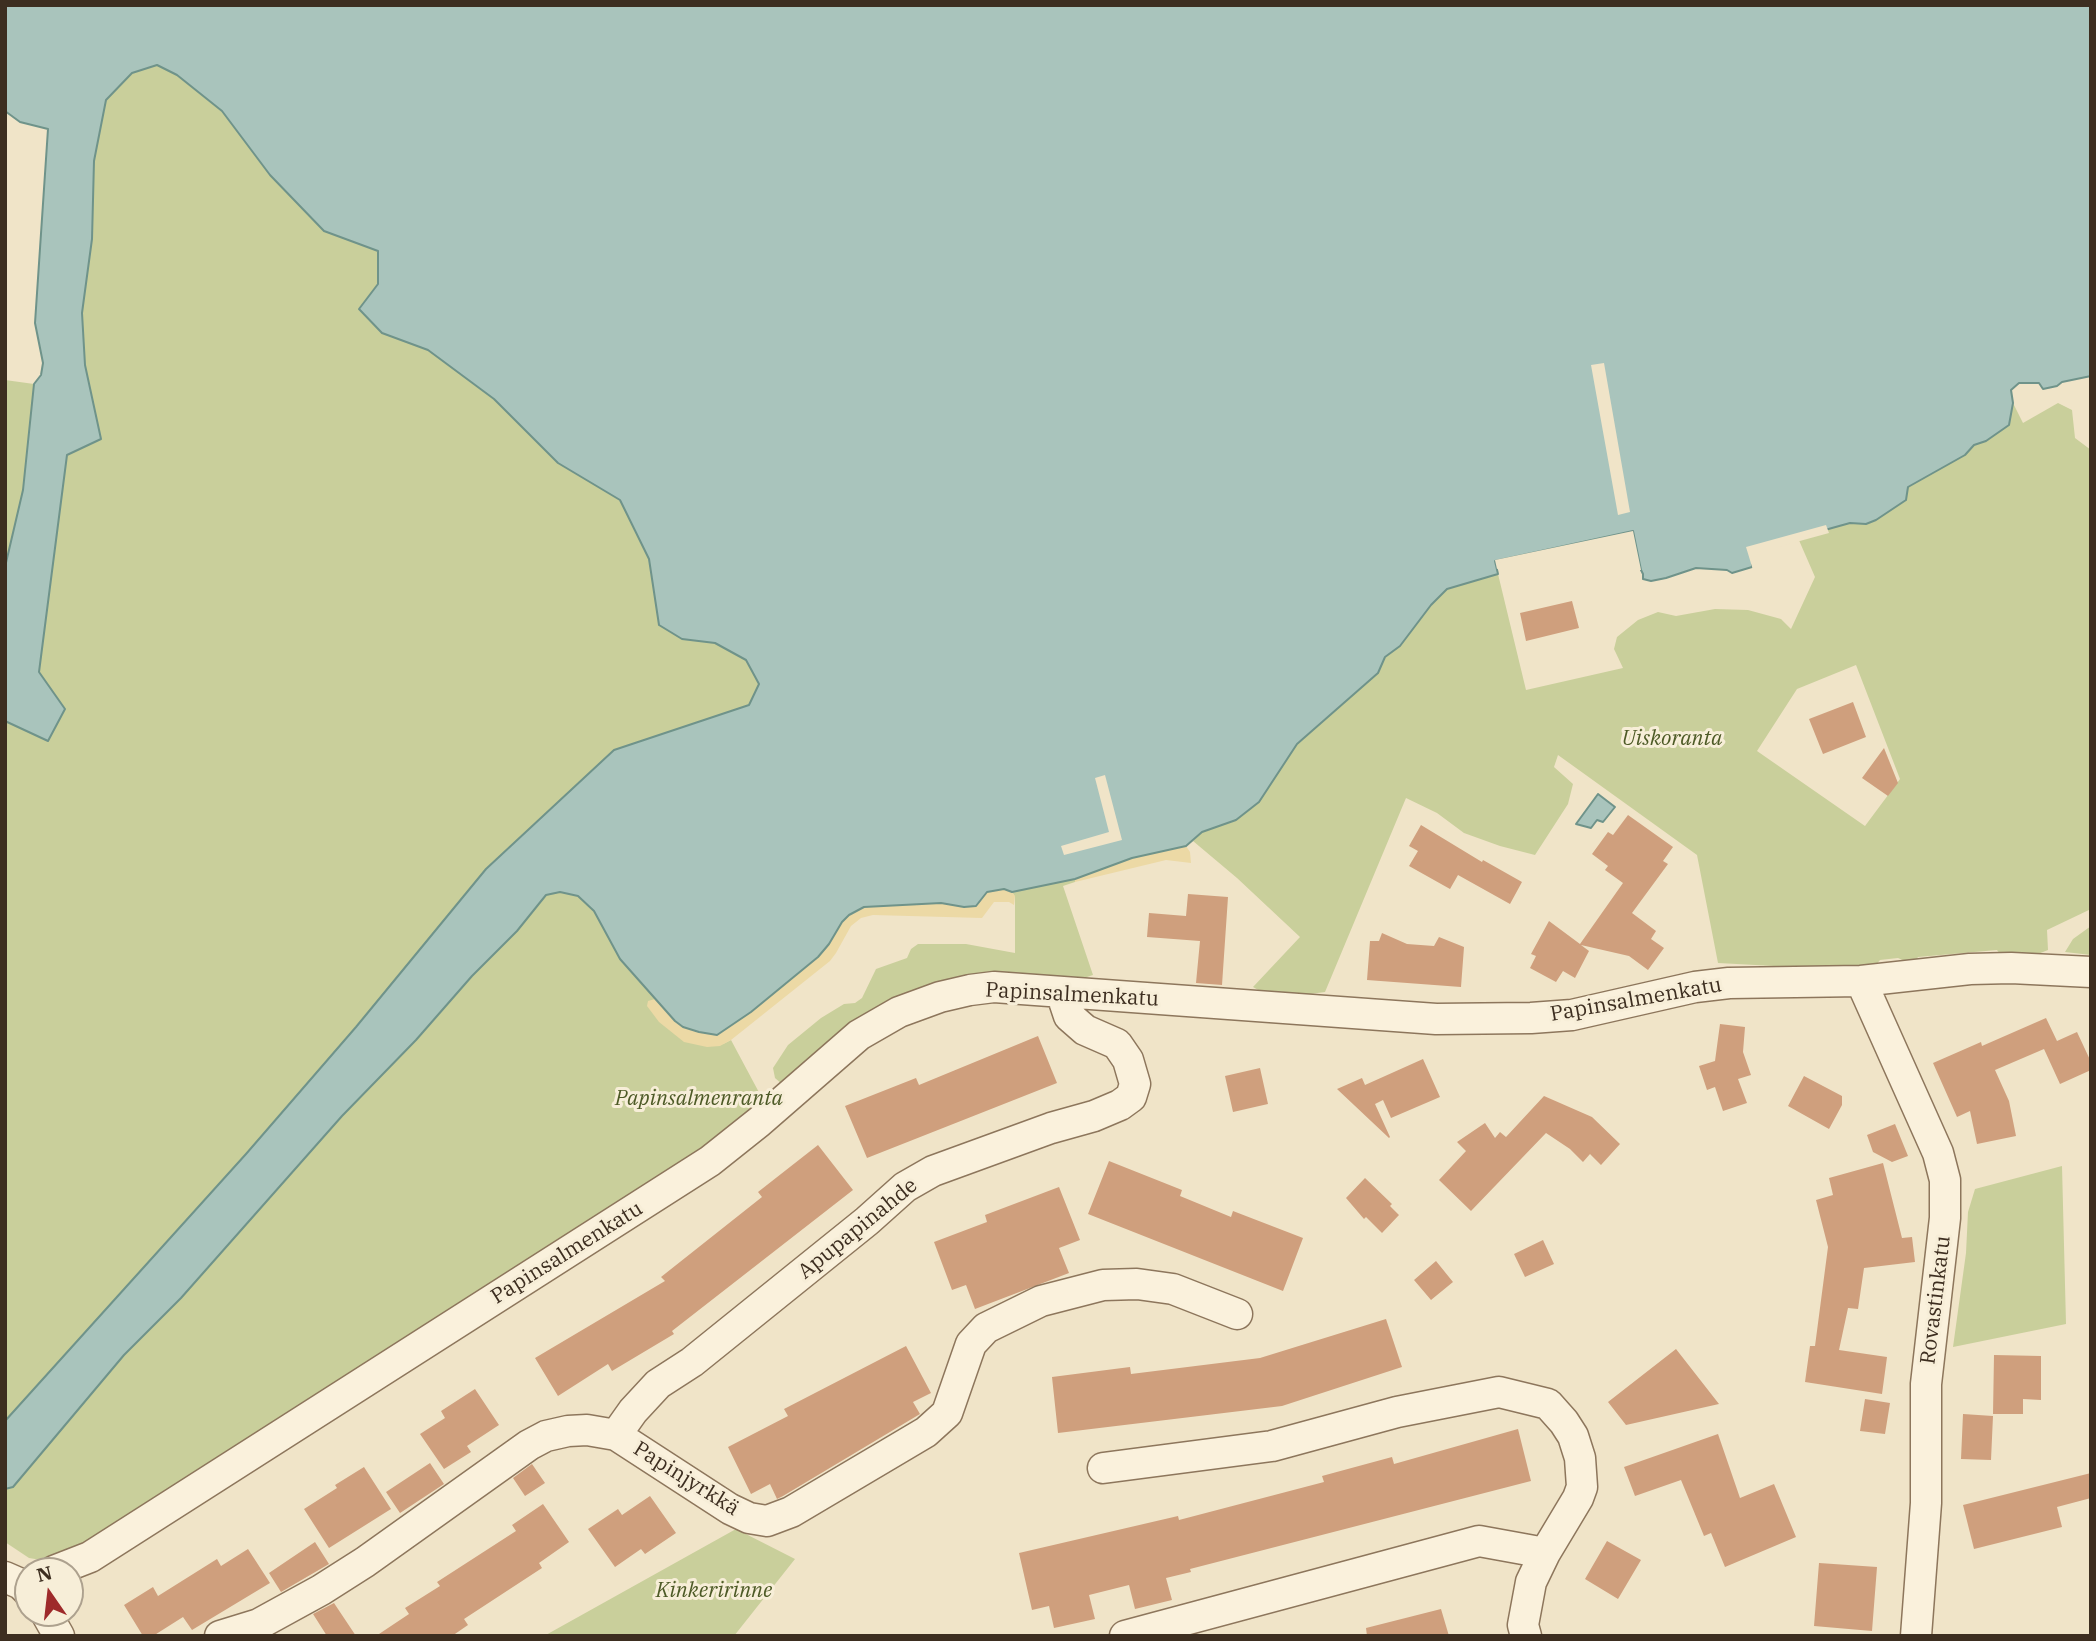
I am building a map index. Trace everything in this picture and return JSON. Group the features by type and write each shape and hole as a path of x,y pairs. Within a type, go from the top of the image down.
{"street":[{"name":"Papinsalmenkatu","path":"84,1559 710,1161 859,1035 899,1012 940,997 994,987 1436,1019 1469,1019 1572,1015 1695,987 1729,983 1861,981 1970,969 2091,972"},
{"name":"Rovastinkatu","path":"1861,981 1938,1153 1945,1180 1945,1218 1926,1384 1926,1503 1916,1636"},
{"name":"Apupapinahde","path":"616,1435 633,1411 658,1384 702,1353 867,1221 905,1187 933,1171 1094,1115 1120,1105 1131,1097 1135,1084 1128,1060 1117,1044 1085,1030 1069,1016 1061,992"},
{"name":"Papinjyrkkä","path":"220,1636 259,1624 321,1590 365,1562 529,1445 546,1436 587,1430 616,1435 730,1509 749,1518 767,1521 791,1512 926,1432 947,1413 971,1344 986,1328 1041,1301 1104,1286 1137,1284 1173,1289 1237,1314"},
{"path":"1103,1468 1272,1446 1397,1412 1499,1391 1548,1404 1573,1436 1580,1458 1582,1487 1531,1583 1524,1625 1526,1636"},
{"path":"1125,1636 1479,1541 1545,1553"}],"green space":[{"path":"165,55 976,467 749,705 614,750 486,869 356,1027 246,1154 5,1422 5,721 48,740 39,672 67,455 85,365 82,313 92,239 94,161 106,100 132,73 157,65"},
{"path":"5,380 34,384 23,491 5,567"},
{"name":"Uiskoranta","path":"2019,383 2011,391 2013,403 2023,423 2058,403 2072,410 2075,438 2091,450 2091,909 2047,930 2048,950 2033,956 2000,954 1997,950 1918,957 1907,962 1898,958 1880,960 1876,965 1839,970 1786,970 1774,966 1718,963 1697,855 1558,755 1554,767 1573,784 1568,804 1535,855 1464,833 1437,813 1406,798 1325,992 1295,996 1265,994 1253,987 1300,937 1193,841 1202,832 1382,553 1472,580 1498,574 1526,690 1623,668 1614,649 1617,637 1638,620 1658,612 1676,616 1715,609 1748,610 1781,619 1791,629 1815,577 1798,538 1850,522 1866,524 1900,462","holes":["1856,665 1900,779 1865,826 1757,751 1797,689"]},
{"name":"Papinsalmenranta","path":"552,866 728,1029 717,1035 723,1044 731,1040 762,1098 762,1105 729,1133 94,1540 56,1557 28,1557 5,1542 5,1468"},
{"path":"1075,879 1075,882 1063,886 1093,975 1081,979 1010,974 783,1085 775,1078 773,1068 788,1045 821,1018 844,1004 855,1003 862,998 876,969 907,958 911,949 918,944 966,944 1015,953 1015,897 1012,892 1017,880"},
{"path":"2091,926 2091,955 2065,952 2073,939"},
{"path":"2062,1166 2066,1324 1953,1347 1966,1253 1968,1212 1975,1189"},
{"name":"Kinkeririnne","path":"736,1529 795,1559 734,1636 544,1636"}],"sand":[{"path":"1186,846 1190,852 1191,863 1166,860 1075,882 1075,879 1132,858"},
{"path":"1004,889 1015,896 1014,905 1009,902 994,902 982,918 873,915 861,918 851,926 830,961 720,1046 707,1047 684,1042 659,1022 647,1006 648,1001 655,999 675,1021 717,1035 751,1012 829,944 849,915 864,907 941,903 976,906 987,892"}],"water":[{"path":"5,5 2091,5 2091,376 2043,389 2039,383 2019,383 2011,390 2013,403 2009,425 1986,441 1974,445 1965,455 1908,487 1906,500 1866,524 1850,523 1753,550 1752,567 1732,573 1727,570 1696,568 1666,578 1651,581 1643,579 1633,531 1495,561 1498,574 1447,589 1431,605 1400,646 1385,657 1378,673 1297,744 1259,802 1236,820 1202,832 1186,846 1132,858 1075,879 1012,892 1004,889 987,892 976,906 941,903 864,907 842,922 818,957 751,1012 717,1035 683,1027 675,1021 620,959 594,911 578,896 560,892 546,895 517,931 342,1116 181,1298 124,1355 13,1487 5,1489 5,1421 246,1154 356,1027 486,869 614,750 749,705 759,684 746,660 715,643 682,639 659,625 649,559 620,500 558,463 494,399 428,350 382,333 359,309 378,284 378,251 324,231 270,175 222,111 177,75 157,65 132,73 106,100 94,161 92,239 82,313 85,365 101,439 67,455 39,672 65,709 48,741 5,721 5,567 23,490 34,384 41,375 43,363 35,323 48,129 20,122 5,111"},
{"path":"1598,794 1615,807 1603,822 1597,820 1591,828 1576,824"}],"pier":[{"path":"1604,363 1630,512 1618,515 1591,365"},
{"path":"1826,525 1829,533 1756,553 1753,570 1746,547"},
{"path":"1633,531 1641,570 1637,570 1630,535 1499,563 1500,568 1497,569 1495,560"},
{"path":"1105,775 1122,840 1064,855 1061,846 1109,832 1095,778"}],"building":[{"path":"1572,601 1579,628 1526,641 1520,613"},
{"path":"1853,702 1866,737 1823,754 1809,719"},
{"path":"1884,748 1898,783 1888,796 1862,778"},
{"path":"1628,815 1673,847 1663,861 1668,864 1632,913 1656,931 1651,939 1664,948 1648,970 1629,956 1581,945 1589,951 1575,978 1563,971 1556,982 1530,968 1536,956 1531,954 1549,921 1580,944 1623,883 1605,870 1608,866 1592,854 1608,832 1613,835"},
{"path":"1421,825 1482,862 1483,860 1522,882 1510,904 1458,875 1450,889 1409,866 1418,851 1409,846"},
{"path":"1188,894 1228,897 1222,985 1196,983 1200,941 1147,937 1149,913 1186,916"},
{"path":"1382,933 1407,944 1434,946 1439,937 1464,947 1461,987 1367,980 1370,941 1379,941"},
{"path":"2046,1018 2057,1041 2077,1032 2091,1062 2091,1070 2060,1084 2044,1049 1995,1070 2009,1101 2016,1136 1977,1144 1970,1111 1957,1117 1933,1063 1981,1042 1982,1046"},
{"path":"1720,1024 1745,1027 1743,1052 1751,1075 1738,1079 1747,1103 1723,1111 1715,1087 1707,1090 1699,1066 1715,1061"},
{"path":"1038,1036 1057,1083 867,1158 845,1106 916,1078 919,1085"},
{"path":"1423,1059 1440,1097 1391,1118 1383,1100 1375,1104 1389,1138 1337,1089 1362,1078 1365,1085"},
{"path":"1260,1068 1268,1104 1233,1112 1225,1076"},
{"path":"1804,1076 1842,1096 1842,1105 1829,1129 1788,1106"},
{"path":"1544,1096 1592,1117 1620,1144 1601,1165 1590,1154 1583,1162 1570,1149 1546,1133 1471,1211 1439,1180 1466,1151 1457,1142 1485,1123 1495,1138 1500,1132 1506,1137"},
{"path":"1895,1124 1908,1156 1892,1162 1873,1152 1867,1135"},
{"path":"818,1145 853,1190 672,1331 674,1334 612,1371 608,1364 558,1396 535,1358 665,1281 661,1277 762,1197 758,1192"},
{"path":"1109,1161 1182,1190 1180,1196 1231,1217 1233,1211 1303,1238 1283,1291 1088,1214"},
{"path":"1883,1163 1902,1238 1912,1237 1915,1262 1864,1268 1858,1309 1848,1308 1839,1350 1887,1357 1882,1394 1805,1382 1810,1346 1815,1346 1828,1247 1816,1200 1833,1195 1829,1178"},
{"path":"1365,1178 1392,1204 1390,1206 1399,1215 1382,1233 1366,1217 1364,1219 1346,1198"},
{"path":"1059,1187 1080,1240 1059,1248 1069,1273 975,1309 966,1285 952,1290 934,1242 987,1222 985,1215"},
{"path":"1543,1240 1554,1264 1525,1277 1514,1254"},
{"path":"1436,1261 1453,1282 1431,1300 1414,1280"},
{"path":"1386,1319 1402,1367 1282,1406 1058,1433 1052,1377 1130,1367 1131,1374 1260,1358"},
{"path":"906,1346 931,1393 913,1402 920,1414 777,1499 770,1484 751,1494 728,1447 788,1416 784,1409"},
{"path":"1676,1349 1719,1404 1626,1425 1608,1402"},
{"path":"1994,1355 2041,1356 2041,1400 2023,1399 2023,1414 1993,1414"},
{"path":"475,1389 499,1425 467,1446 471,1452 444,1469 420,1434 445,1418 441,1411"},
{"path":"1865,1399 1890,1403 1885,1434 1860,1431"},
{"path":"1963,1414 1993,1416 1991,1460 1961,1459"},
{"path":"1518,1429 1531,1481 1190,1569 1191,1572 1166,1578 1172,1600 1135,1609 1129,1585 1089,1595 1095,1619 1054,1628 1049,1606 1032,1610 1019,1553 1178,1516 1179,1520 1324,1482 1322,1476 1392,1457 1394,1464"},
{"path":"1718,1434 1740,1498 1774,1484 1796,1537 1725,1567 1711,1533 1704,1536 1681,1480 1635,1496 1624,1467"},
{"path":"430,1463 444,1484 400,1513 386,1492"},
{"path":"532,1464 545,1483 525,1496 513,1478"},
{"path":"364,1467 391,1509 329,1548 304,1509"},
{"path":"2091,1473 2091,1498 2057,1507 2062,1527 1974,1549 1963,1505"},
{"path":"650,1496 676,1533 645,1554 641,1549 615,1567 588,1529 618,1509 622,1515"},
{"path":"543,1504 569,1542 539,1563 542,1568 464,1619 468,1625 452,1636 376,1636 409,1614 405,1608 440,1586 437,1582 516,1531 512,1525"},
{"path":"1607,1541 1641,1560 1618,1599 1585,1579"},
{"path":"315,1542 329,1564 281,1592 269,1573"},
{"path":"248,1549 270,1583 192,1630 183,1617 153,1636 143,1636 124,1605 153,1587 158,1596 217,1559 221,1566"},
{"path":"1819,1563 1877,1567 1872,1631 1814,1626"},
{"path":"334,1603 356,1636 327,1636 313,1614"},
{"path":"1441,1609 1449,1636 1367,1636 1366,1628"}]}
